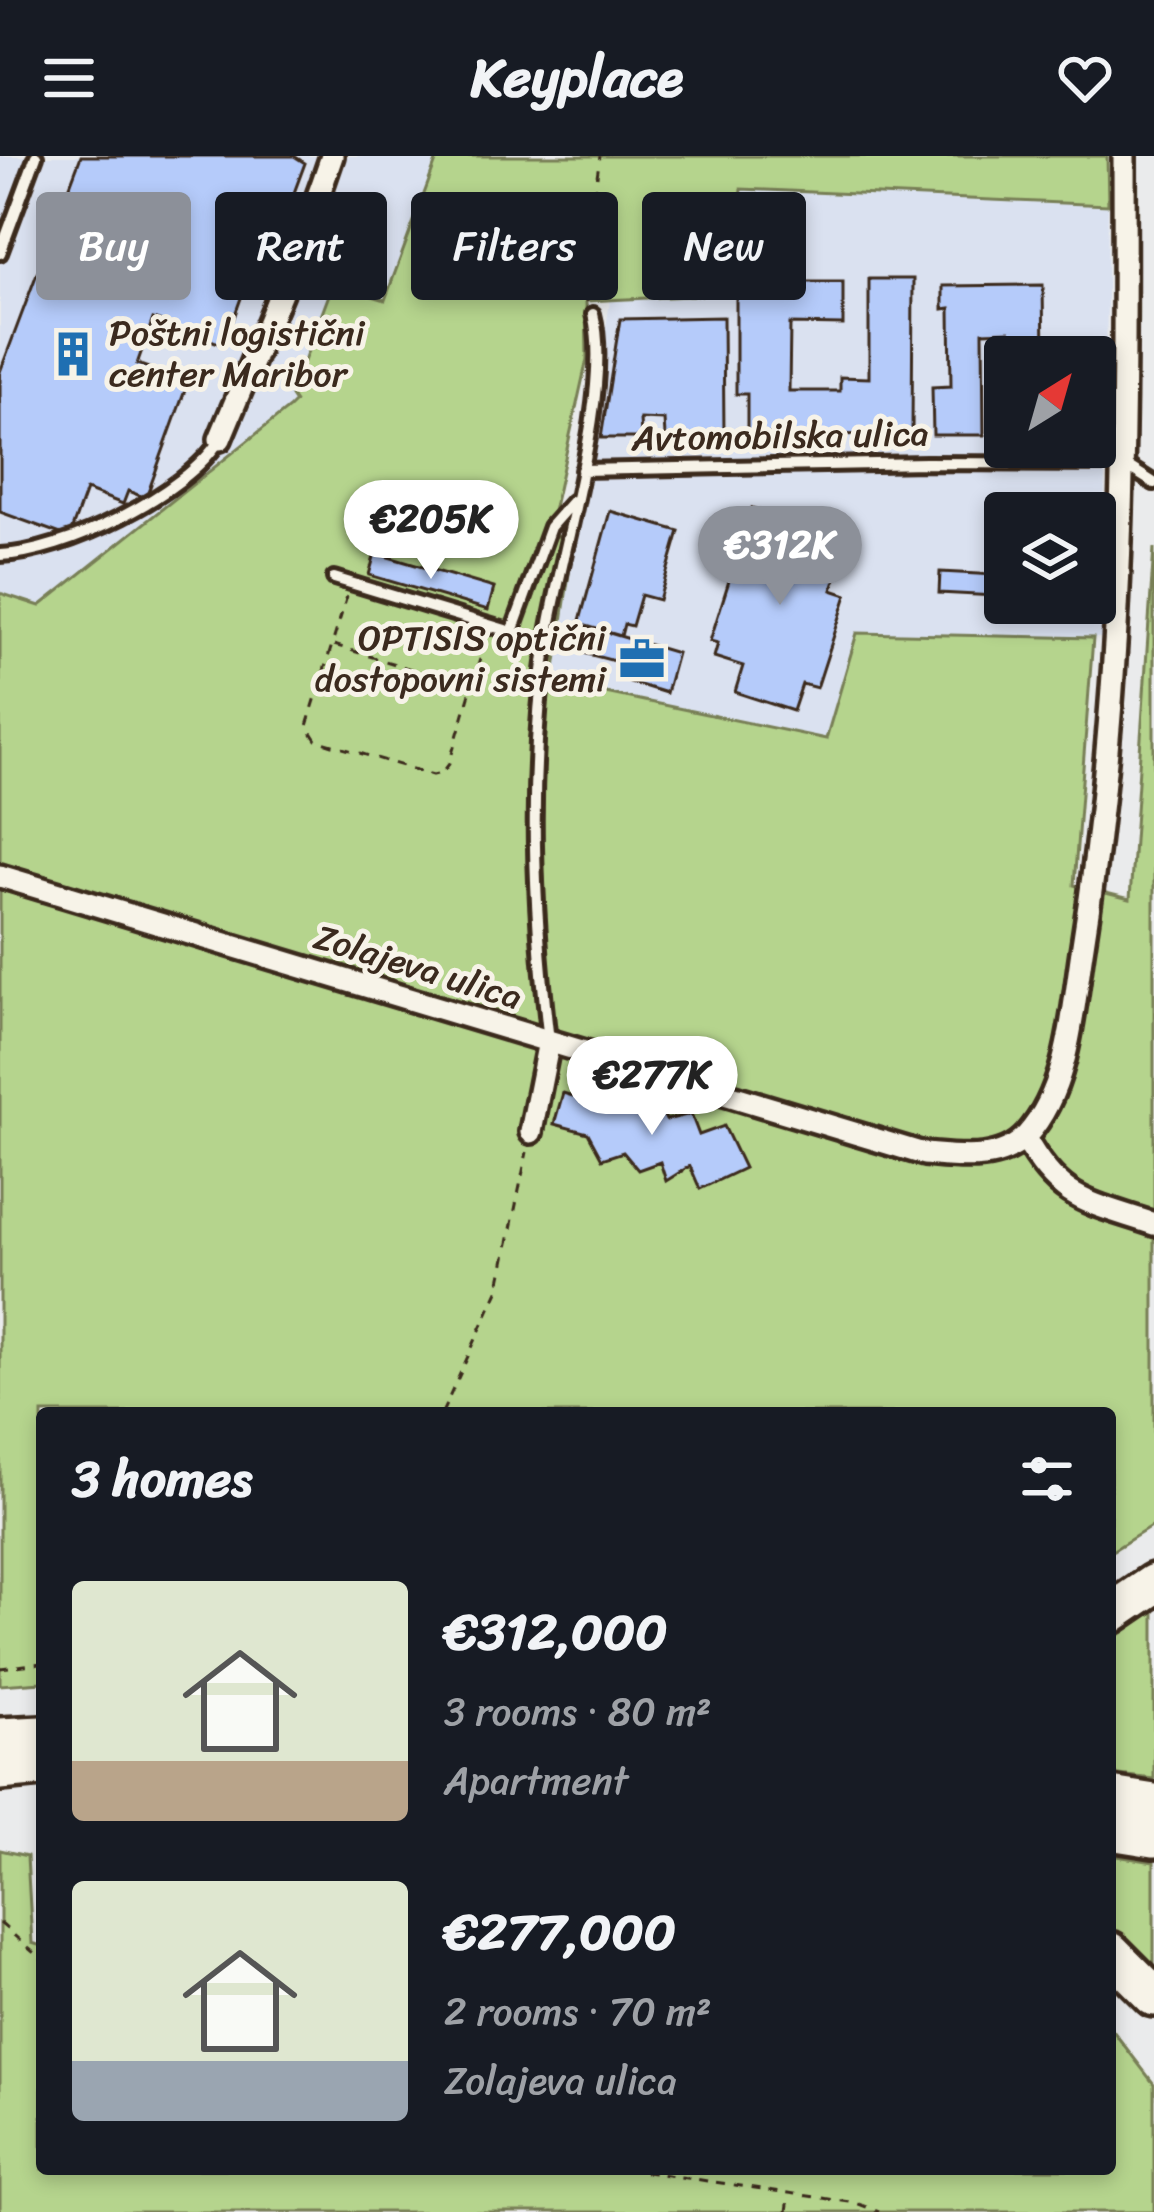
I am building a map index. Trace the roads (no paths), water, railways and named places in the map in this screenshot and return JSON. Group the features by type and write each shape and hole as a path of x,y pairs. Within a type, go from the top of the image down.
{"highway":[{"path":"1116,1610 1154,1584"},
{"path":"0,1738 36,1736"},
{"path":"0,1770 36,1767"},
{"path":"1116,1798 1154,1804"},
{"path":"1116,1831 1154,1837"},
{"path":"1116,1958 1154,1996"}],"street":[{"path":"220,439 294,264 332,156"},
{"path":"1124,156 1124,464 1116,638 1092,886 1069,1031 1055,1086 1024,1138 1056,1185 1082,1200 1154,1224"},
{"name":"Zolajeva ulica","path":"0,876 924,1154 977,1158 1024,1138"},
{"path":"531,1132 549,1041"}],"lane":[{"path":"0,254 36,156"},
{"name":"Avtomobilska ulica","path":"549,1041 532,879 538,724 547,639 582,470 600,341 593,314"},
{"path":"0,556 57,547 133,508 207,462 220,439"},
{"path":"1124,464 1154,483"},
{"name":"Avtomobilska ulica","path":"582,470 1124,464"},
{"path":"334,578 512,632 550,527 575,499"}],"place":[{"name":"Poštni logistični center Maribor","path":"73,354"},
{"name":"OPTISIS optični dostopovni sistemi","path":"642,659"}]}
